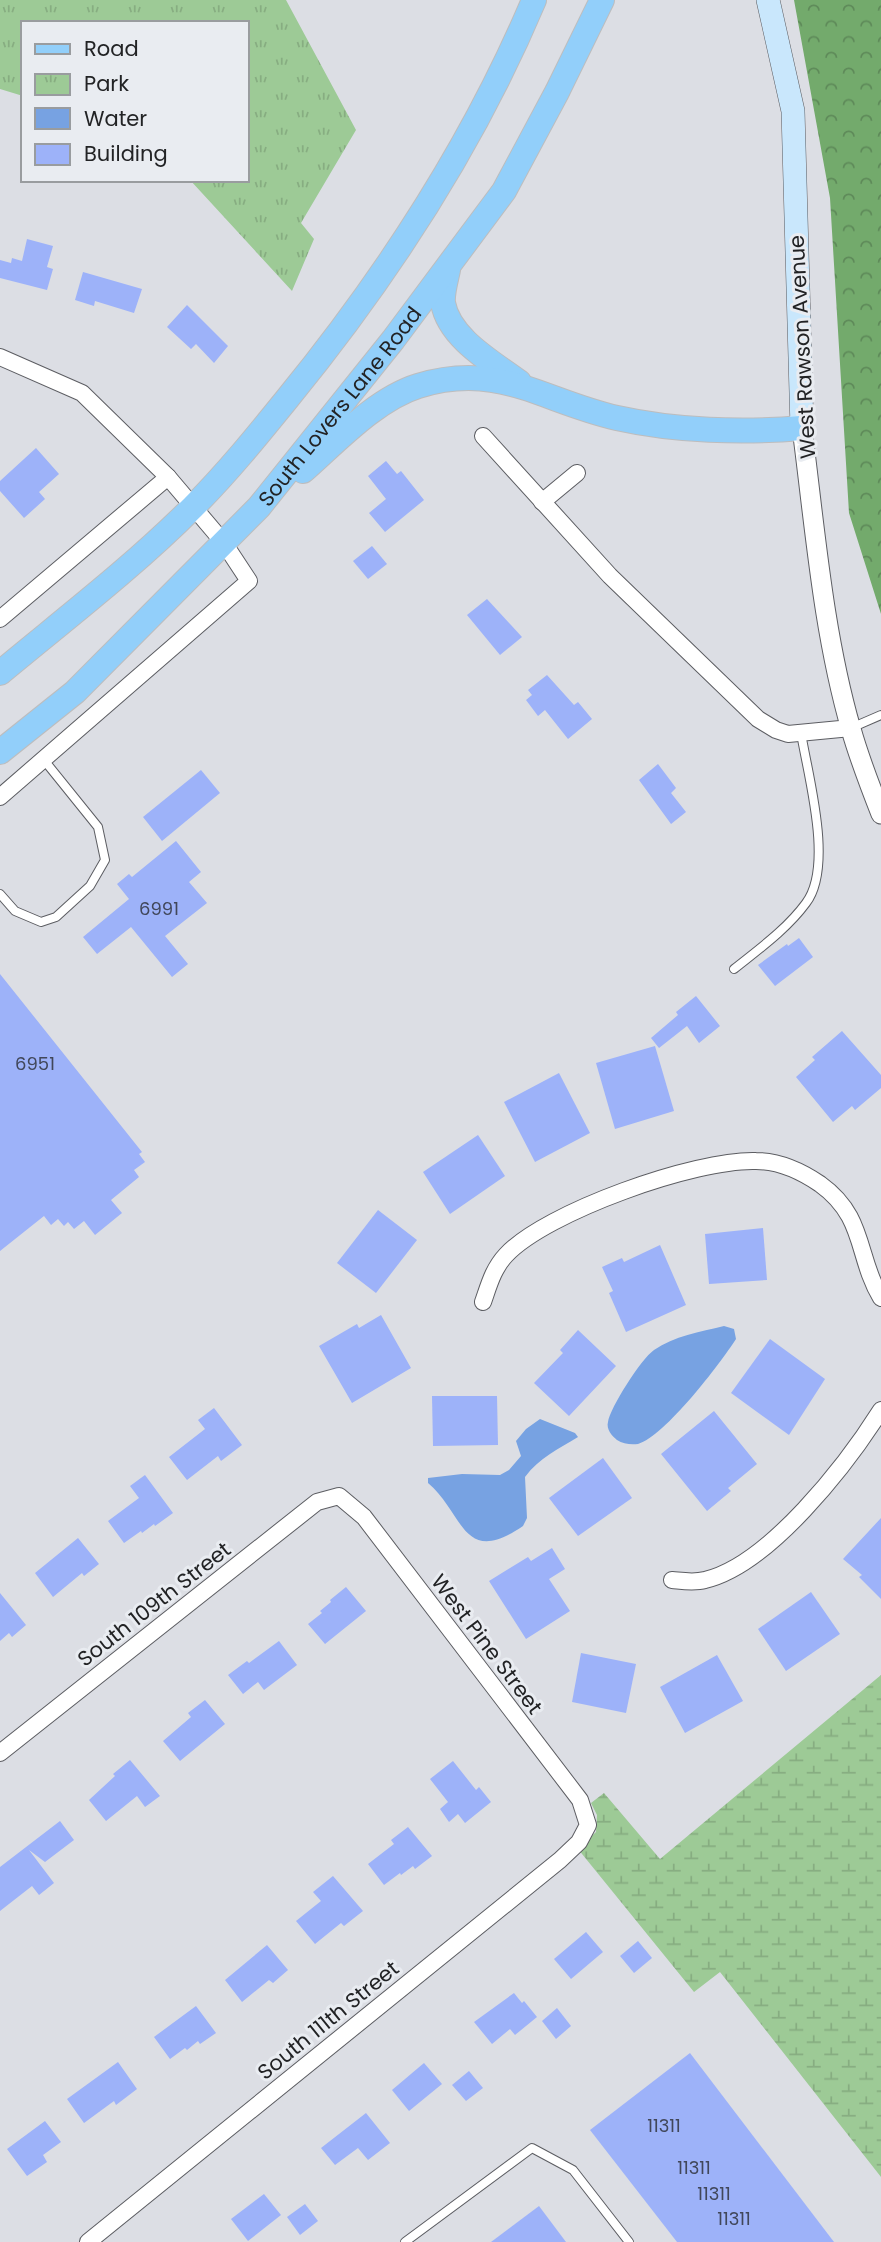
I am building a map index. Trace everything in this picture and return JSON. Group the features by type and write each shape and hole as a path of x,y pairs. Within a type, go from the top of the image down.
{"main road":[{"name":"South Lovers Lane Road","path":"0,752 75,692 209,525 245,451 334,341 416,224 487,101 534,0"},
{"name":"South Lovers Lane Road","path":"0,673 140,557 209,525 259,507 448,268 504,191 602,0"},
{"name":"West Rawson Avenue","path":"768,0 793,111 802,428"},
{"path":"448,268 443,301 449,323 476,349 525,386"},
{"path":"259,507 383,403 415,387 448,379 485,378 525,386 576,408 657,425 761,432 802,428"}],"street":[{"path":"0,358 82,393 168,477 209,525 249,581 0,797"},
{"name":"West Rawson Avenue","path":"802,428 829,626 851,728 881,814"},
{"path":"483,436 610,576 758,719 788,734 851,728"},
{"path":"542,502 577,473"},
{"path":"0,619 168,477"},
{"path":"483,1302 494,1272 504,1257 517,1244 556,1220 636,1186 713,1166 753,1160 789,1168 820,1184 832,1194 859,1232 869,1273 881,1298"},
{"path":"672,1580 694,1582 723,1574 773,1539 822,1490 867,1433 881,1410"},
{"name":"South 109th Street","path":"0,1753 317,1502 339,1496"},
{"name":"West Pine Street","path":"339,1496 364,1517 580,1800 588,1825"},
{"name":"South 111th Street","path":"88,2242 559,1860 579,1842 588,1825"}],"lane":[{"path":"851,728 881,715"},
{"path":"734,969 779,933 808,901 820,866 818,820 801,733"},
{"path":"0,894 15,911 41,922 56,917 90,887 104,860 98,827 44,760"},
{"path":"405,2242 532,2148 573,2170 629,2242"}],"green space":[{"path":"0,0 286,0 356,130 301,223 314,239 292,291 192,182 248,182 248,21 21,21 21,95 0,89"},
{"path":"794,0 881,0 881,614 849,513 830,198"},
{"path":"881,1675 881,2177 720,1972 694,1992 578,1849 596,1832 597,1815 591,1803 604,1793 660,1859"}],"water":[{"path":"724,1326 734,1329 736,1339 677,1414 638,1444 624,1443 615,1438 608,1427 610,1415 627,1384 648,1355 679,1338"},
{"path":"540,1419 575,1433 578,1437 543,1459 525,1477 527,1518 523,1526 503,1537 487,1541 476,1539 466,1532 440,1495 428,1483 428,1478 462,1474 500,1475 509,1470 521,1456 516,1441"}],"building":[{"path":"27,239 53,246 47,267 53,269 47,290 0,278 0,260 11,263 12,258 22,261"},
{"path":"83,272 142,289 134,313 95,301 94,306 75,300"},
{"path":"187,305 228,346 214,363 196,344 191,349 167,327"},
{"path":"36,448 59,474 39,492 45,499 24,518 0,491 0,481"},
{"path":"386,461 397,474 401,471 424,500 385,532 369,513 386,499 368,476"},
{"path":"372,546 387,564 368,579 353,561"},
{"path":"487,599 522,637 500,655 467,615"},
{"path":"547,675 574,705 578,702 592,719 568,739 545,710 538,716 526,700 532,695 528,690"},
{"path":"658,764 676,788 671,793 686,812 671,824 639,780"},
{"path":"201,770 220,793 162,841 143,817"},
{"path":"176,841 201,872 189,882 207,903 165,936 188,964 172,977 131,927 97,954 83,937 129,899 117,884 129,874 132,877"},
{"path":"799,938 813,957 775,986 758,965"},
{"path":"0,974 142,1152 139,1154 145,1162 134,1170 139,1177 111,1200 122,1213 95,1235 84,1221 74,1229 68,1222 64,1226 58,1219 51,1225 44,1216 0,1251"},
{"path":"696,996 720,1026 699,1043 687,1026 659,1048 651,1038"},
{"path":"842,1031 881,1075 881,1088 855,1110 852,1106 833,1122 796,1077 815,1060 812,1057"},
{"path":"655,1046 674,1111 615,1129 596,1063"},
{"path":"559,1073 590,1133 535,1162 504,1102"},
{"path":"478,1135 505,1176 450,1214 423,1172"},
{"path":"378,1210 417,1240 376,1293 337,1263"},
{"path":"763,1228 767,1280 709,1284 705,1234"},
{"path":"660,1245 686,1305 626,1332 609,1293 613,1291 602,1267 622,1258 624,1262"},
{"path":"381,1315 411,1368 352,1403 319,1346 357,1324 359,1328"},
{"path":"578,1330 616,1366 569,1416 534,1383 563,1353 560,1350"},
{"path":"770,1339 825,1379 789,1435 731,1393"},
{"path":"432,1396 497,1396 498,1445 433,1446"},
{"path":"214,1408 242,1445 221,1461 218,1456 187,1480 169,1457 205,1429 198,1420"},
{"path":"714,1411 757,1464 728,1488 731,1491 707,1511 661,1454"},
{"path":"603,1458 632,1498 578,1536 549,1498"},
{"path":"145,1475 173,1513 124,1543 108,1521 139,1498 130,1486"},
{"path":"881,1518 881,1599 859,1577 862,1575 843,1559"},
{"path":"78,1538 99,1564 84,1576 82,1573 53,1597 35,1573"},
{"path":"552,1548 565,1569 549,1579 570,1611 526,1639 489,1581 528,1557 531,1561"},
{"path":"346,1587 366,1611 325,1644 308,1624"},
{"path":"811,1592 840,1634 786,1671 758,1629"},
{"path":"0,1593 26,1625 12,1637 9,1633 0,1641"},
{"path":"279,1641 297,1665 264,1690 258,1682 243,1694 228,1675"},
{"path":"581,1653 636,1664 626,1713 572,1702"},
{"path":"717,1655 743,1701 685,1733 660,1687"},
{"path":"205,1700 225,1724 180,1761 163,1741 191,1717 188,1713"},
{"path":"130,1760 160,1796 145,1807 137,1796 106,1821 89,1800"},
{"path":"453,1761 476,1790 479,1787 491,1802 465,1823 458,1814 449,1822 440,1809 448,1802 430,1779"},
{"path":"60,1821 74,1840 45,1862 29,1850 54,1883 39,1895 32,1886 0,1911 0,1867"},
{"path":"408,1827 432,1856 415,1869 413,1866 384,1885 368,1864 394,1844 391,1840"},
{"path":"333,1876 363,1911 344,1926 341,1923 315,1944 296,1921 321,1901 313,1892"},
{"path":"586,1932 603,1952 571,1979 554,1959"},
{"path":"638,1941 652,1958 634,1973 620,1956"},
{"path":"267,1945 288,1970 273,1983 269,1980 242,2002 225,1980"},
{"path":"514,1993 537,2017 515,2035 510,2029 492,2044 474,2022"},
{"path":"196,2006 216,2033 200,2044 198,2041 187,2050 185,2048 170,2059 154,2037"},
{"path":"557,2008 571,2026 556,2039 542,2021"},
{"path":"690,2053 834,2242 677,2242 590,2130"},
{"path":"118,2062 137,2089 116,2105 114,2101 84,2123 67,2099"},
{"path":"424,2063 442,2084 409,2111 392,2090"},
{"path":"469,2071 483,2088 466,2101 452,2085"},
{"path":"366,2113 390,2143 368,2160 358,2148 335,2165 321,2148"},
{"path":"45,2121 61,2142 43,2155 47,2162 27,2176 7,2149"},
{"path":"264,2194 281,2215 248,2241 231,2219"},
{"path":"305,2204 318,2221 300,2235 287,2217"},
{"path":"539,2206 566,2242 491,2242"}]}
